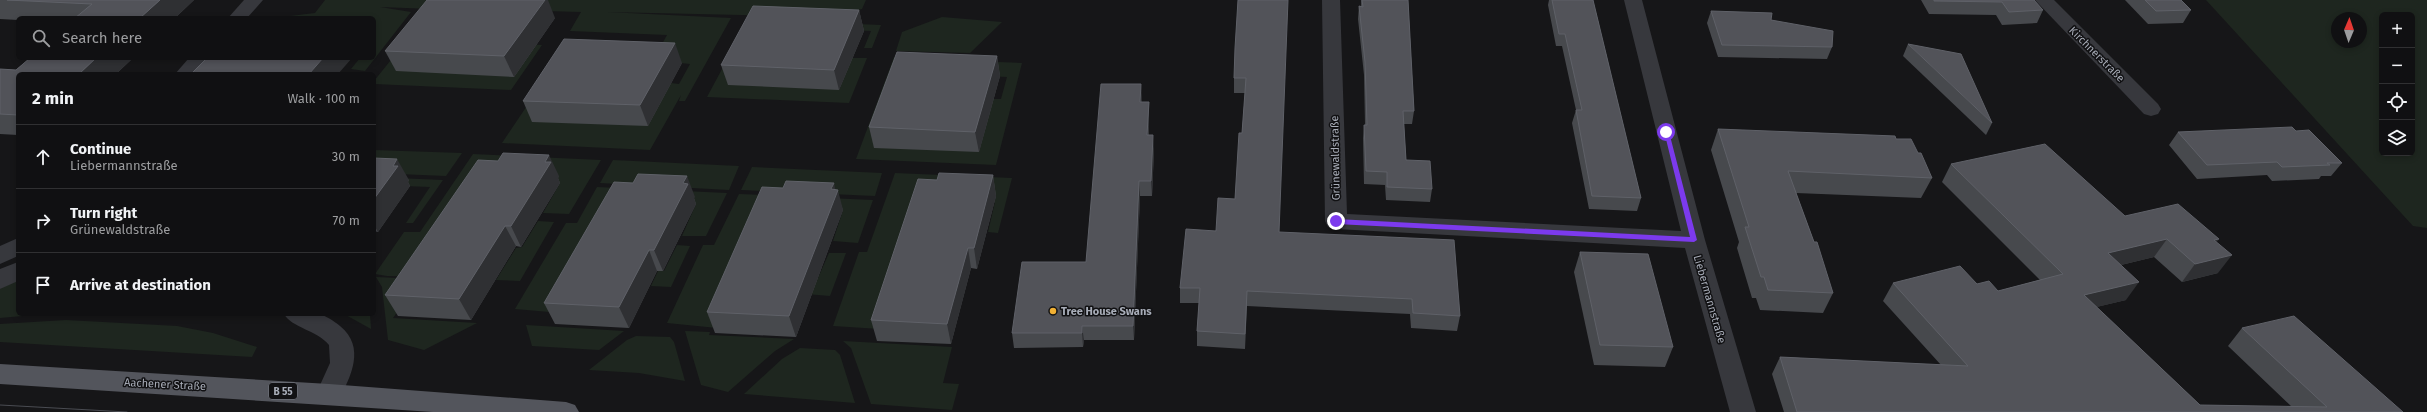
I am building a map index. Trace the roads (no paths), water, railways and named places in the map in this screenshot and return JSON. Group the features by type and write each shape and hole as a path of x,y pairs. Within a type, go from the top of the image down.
{"main road":[{"name":"Aachener Straße","path":"0,374 329,394 566,412"}],"street":[{"path":"239,16 254,0"},
{"name":"Grünewaldstraße","path":"1332,0 1336,221 1694,240"},
{"name":"Liebermannstraße","path":"1633,0 1694,240 1743,412"},
{"name":"Kirchnerstraße","path":"2044,0 2151,109"},
{"path":"187,72 198,60"},
{"path":"0,256 16,247"},
{"path":"0,280 16,271"},
{"path":"300,316 325,327 335,335 341,346 343,358 329,394"}],"tram line":[{"path":"0,405 127,412"}],"place":[{"name":"Tree House Swans","path":"1053,311"}]}
